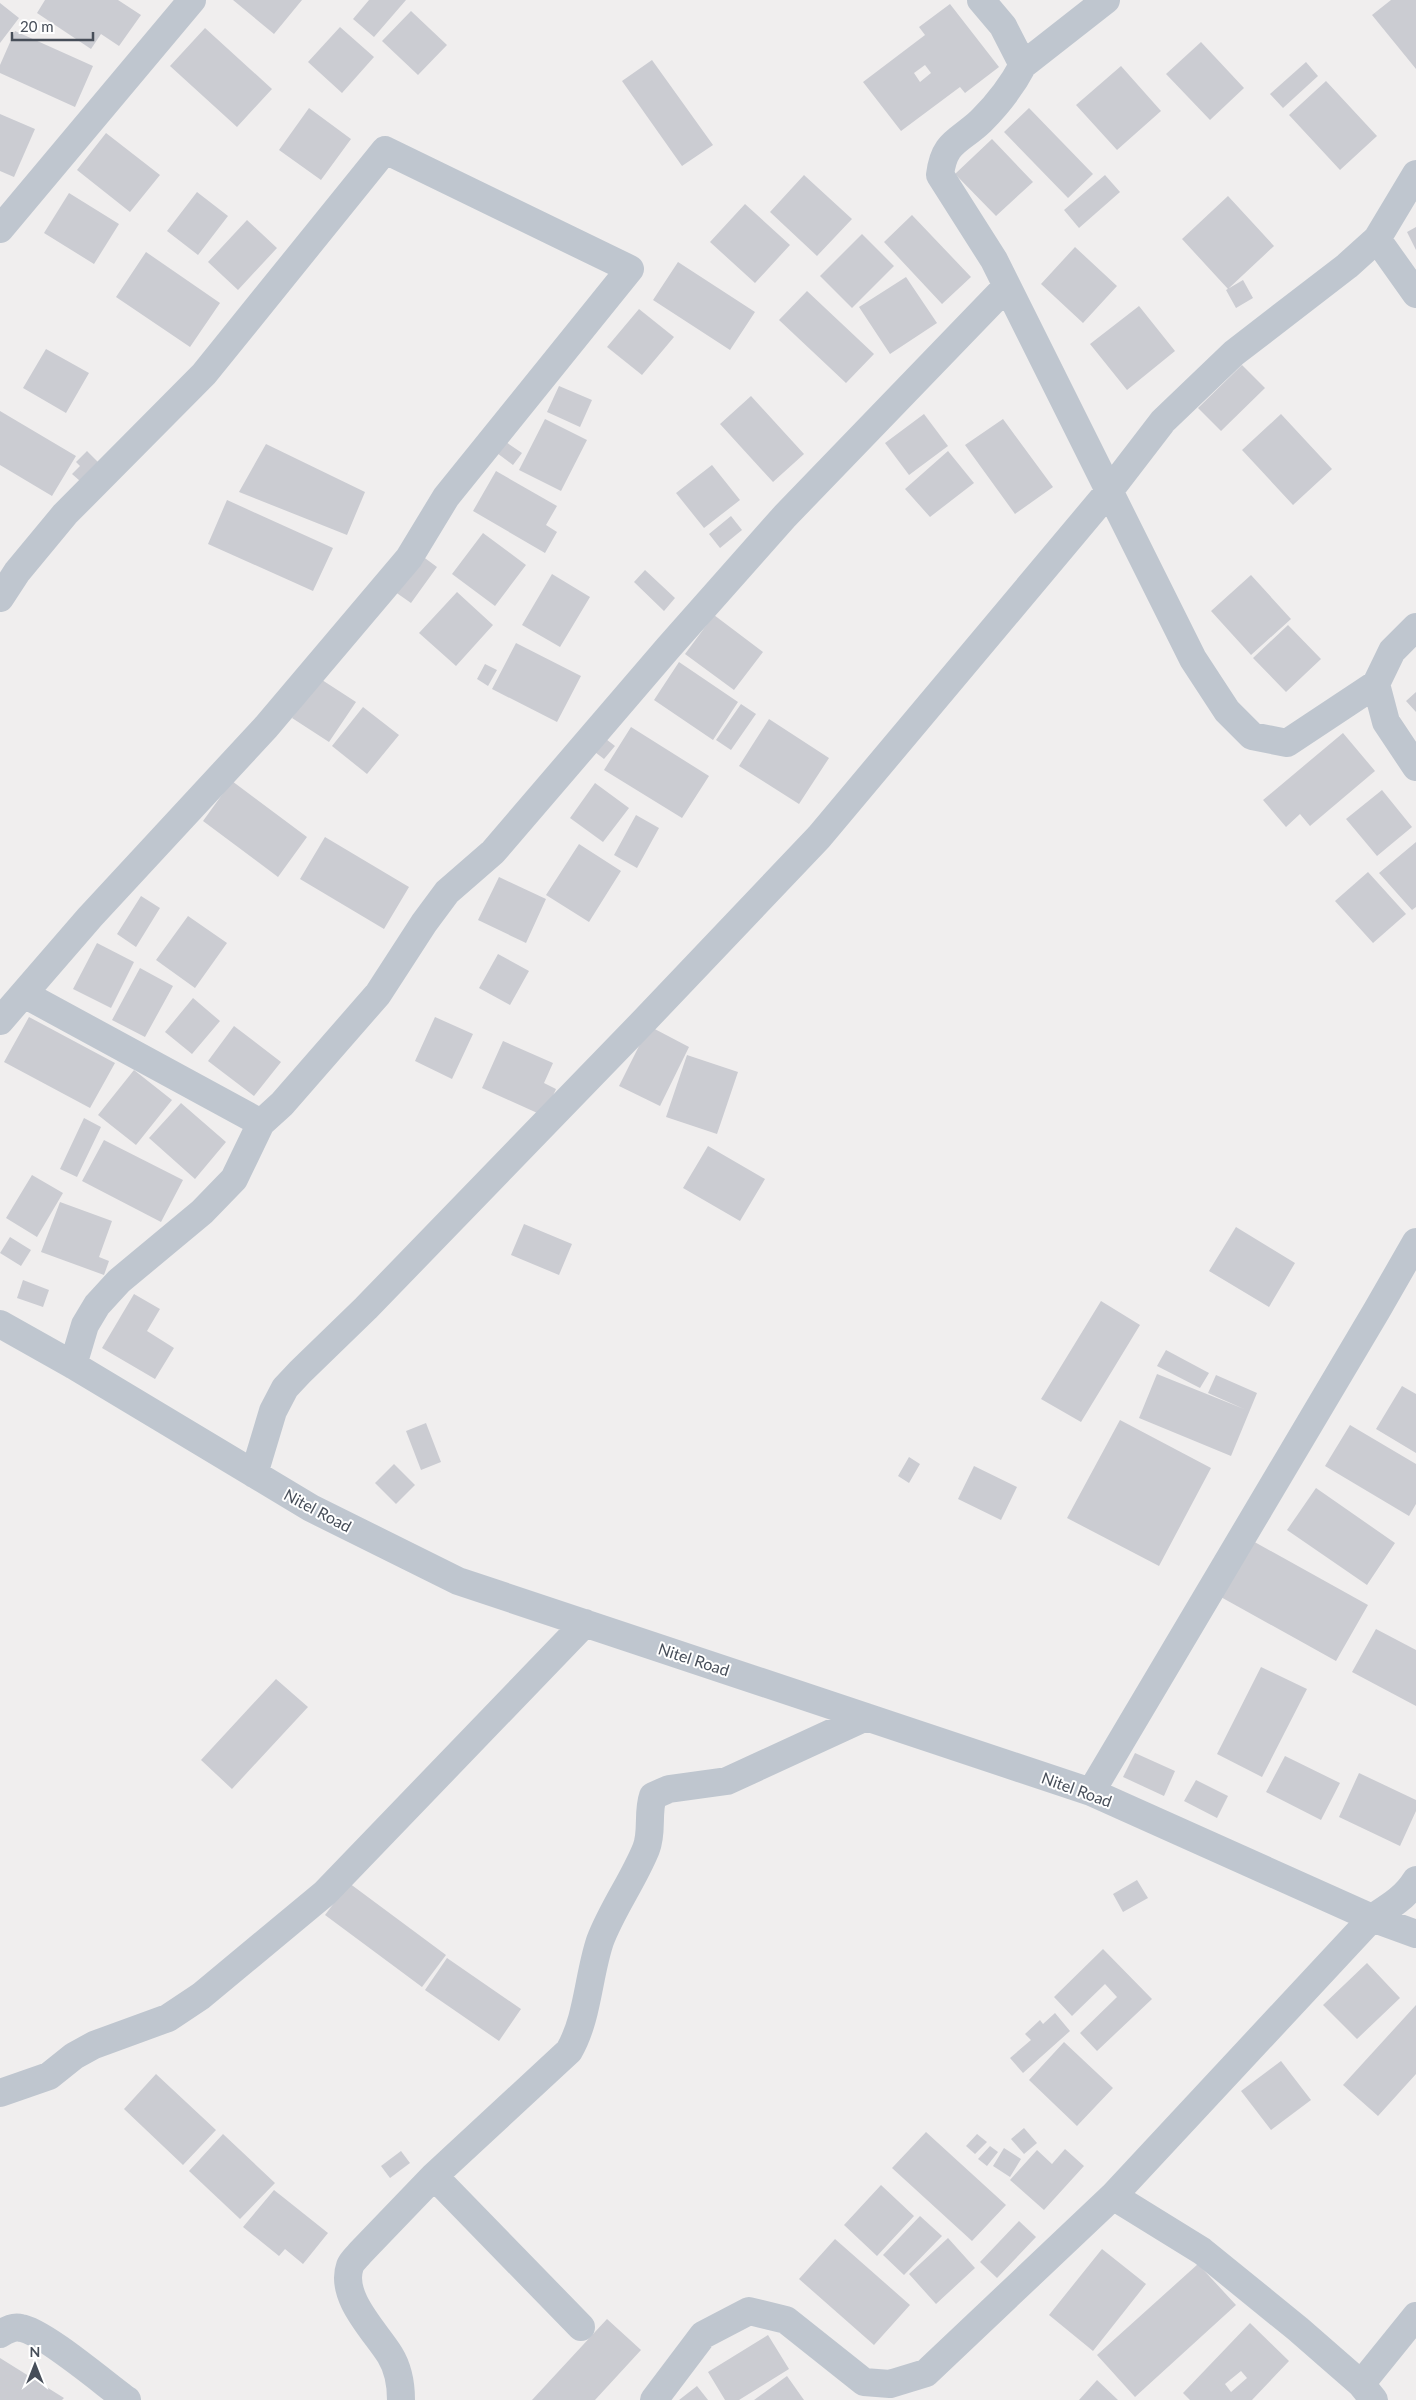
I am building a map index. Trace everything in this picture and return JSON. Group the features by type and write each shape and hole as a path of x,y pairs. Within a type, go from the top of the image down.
{"street":[{"path":"0,229 192,0"},
{"path":"981,0 1003,26 1023,65"},
{"path":"1106,0 1023,65 1013,85 980,122 951,144 942,160 940,175 994,260 1193,659 1227,711 1252,736 1287,743 1376,684 1392,651 1416,627"},
{"path":"0,598 16,572 65,514 204,374 385,150 630,269 446,497 409,558 266,727 90,917 0,1022"},
{"path":"254,1474 273,1410 295,1377 366,1308 395,1276 644,1022 819,837 1110,490 1163,421 1234,353 1347,266 1377,239 1416,174"},
{"path":"1377,239 1416,294"},
{"path":"73,1365 85,1325 97,1305 120,1281 202,1212 234,1178 261,1124 282,1104 378,994 424,923 447,892 493,852 668,648 785,516 1007,286"},
{"path":"1376,684 1386,722 1416,767"},
{"path":"24,994 261,1124"},
{"path":"1091,1792 1416,1242"},
{"name":"Nitel Road","path":"0,1324 73,1365 311,1508 458,1581 1091,1792 1372,1918 1416,1934"},
{"path":"0,2092 49,2076 74,2056 94,2045 168,2018 201,1996 325,1894 585,1623"},
{"path":"401,2400 400,2380 392,2356 357,2310 349,2283 350,2266 360,2253 434,2176 569,2051 578,2036 600,1941 647,1847 651,1825 650,1806 653,1796 669,1789 727,1781 866,1716"},
{"path":"654,2400 703,2335 749,2311 786,2320 871,2391 926,2373 1113,2196 1372,1918 1396,1903 1409,1892 1416,1880"},
{"path":"434,2176 581,2327"},
{"path":"1113,2196 1202,2251 1298,2329 1367,2392 1416,2316"},
{"path":"0,2334 10,2328 22,2328 44,2338 127,2400"}],"building":[{"path":"45,0 118,0 141,15 119,46 101,34 91,49 37,13"},
{"path":"233,0 302,0 274,34"},
{"path":"369,0 406,0 374,37 353,19"},
{"path":"1391,0 1416,0 1416,69 1372,15"},
{"path":"0,3 19,18 0,43"},
{"path":"950,4 999,67 965,93 960,87 901,131 863,82 925,35 919,27","holes":["925,65 931,73 920,82 914,73"]},
{"path":"411,11 447,45 418,75 382,41"},
{"path":"340,27 374,57 342,93 308,62"},
{"path":"205,28 272,89 237,127 170,66"},
{"path":"15,31 93,66 75,107 0,73 0,65"},
{"path":"1201,42 1244,88 1210,120 1166,74"},
{"path":"652,60 713,145 682,166 622,81"},
{"path":"1306,62 1318,76 1283,108 1270,94"},
{"path":"1121,66 1161,111 1117,150 1076,105"},
{"path":"1326,81 1377,136 1340,170 1289,115"},
{"path":"309,108 351,139 321,180 279,150"},
{"path":"1029,108 1093,174 1068,198 1004,132"},
{"path":"0,114 35,129 14,177 0,171"},
{"path":"106,133 160,175 130,212 77,170"},
{"path":"992,139 1033,182 996,216 955,174"},
{"path":"804,175 852,219 817,256 770,212"},
{"path":"1105,175 1120,192 1079,228 1064,210"},
{"path":"197,192 228,216 198,255 167,231"},
{"path":"69,193 119,224 94,264 44,233"},
{"path":"1228,196 1274,246 1228,289 1182,239"},
{"path":"745,204 790,245 755,283 710,242"},
{"path":"912,215 971,277 942,304 884,242"},
{"path":"247,220 277,248 238,290 208,262"},
{"path":"1416,227 1416,250 1407,232"},
{"path":"862,234 894,266 852,308 820,276"},
{"path":"1075,247 1117,286 1083,323 1041,284"},
{"path":"146,252 220,303 190,347 116,297"},
{"path":"678,262 755,312 730,350 653,300"},
{"path":"906,277 937,323 890,354 859,307"},
{"path":"1243,280 1253,298 1236,308 1226,290"},
{"path":"807,291 874,354 846,383 779,320"},
{"path":"1139,306 1175,351 1127,390 1090,344"},
{"path":"639,309 674,337 642,375 607,347"},
{"path":"46,349 89,373 66,413 23,388"},
{"path":"1242,365 1265,388 1221,431 1198,408"},
{"path":"559,386 592,400 580,427 547,412"},
{"path":"751,396 804,454 773,482 720,424"},
{"path":"0,411 76,456 52,496 0,465"},
{"path":"924,414 948,446 909,475 885,443"},
{"path":"1281,414 1332,469 1293,505 1242,450"},
{"path":"545,419 587,440 561,491 519,470"},
{"path":"1003,419 1053,487 1015,514 965,445"},
{"path":"506,442 522,453 513,465 497,453"},
{"path":"266,444 365,492 347,535 239,492"},
{"path":"87,451 99,463 80,481 72,474 80,466 76,462"},
{"path":"948,451 974,483 930,517 905,489"},
{"path":"712,465 740,500 704,528 676,493"},
{"path":"496,471 557,506 546,525 557,532 545,553 473,511"},
{"path":"227,500 333,548 313,591 208,544"},
{"path":"731,516 742,530 720,548 709,534"},
{"path":"483,533 526,565 495,606 452,574"},
{"path":"418,553 437,567 411,603 391,589"},
{"path":"645,570 675,598 664,611 634,582"},
{"path":"552,574 590,597 560,647 522,625"},
{"path":"1251,575 1291,619 1251,655 1211,611"},
{"path":"457,592 493,625 456,666 419,633"},
{"path":"714,615 763,652 734,690 685,654"},
{"path":"1288,625 1321,659 1286,692 1253,658"},
{"path":"516,643 581,676 557,722 492,689"},
{"path":"679,662 738,702 713,740 654,700"},
{"path":"485,664 497,670 488,686 477,679"},
{"path":"319,678 356,702 329,742 292,718"},
{"path":"1416,692 1416,712 1406,701"},
{"path":"741,704 756,714 731,750 716,740"},
{"path":"363,707 399,735 367,774 332,746"},
{"path":"769,719 829,758 799,804 739,766"},
{"path":"631,727 709,776 682,818 604,770"},
{"path":"1343,733 1375,771 1310,826 1300,814 1286,827 1263,800"},
{"path":"602,736 615,746 604,759 591,749"},
{"path":"232,781 307,837 278,877 203,821"},
{"path":"595,783 629,808 603,842 570,818"},
{"path":"1382,790 1412,827 1377,856 1346,819"},
{"path":"636,815 659,828 637,868 614,855"},
{"path":"325,837 409,887 384,929 300,879"},
{"path":"1416,842 1416,907 1412,910 1379,873"},
{"path":"579,844 621,871 589,922 546,895"},
{"path":"1368,872 1406,914 1373,943 1335,901"},
{"path":"499,877 546,899 526,943 478,920"},
{"path":"141,896 160,908 136,947 117,934"},
{"path":"188,916 227,943 195,988 156,960"},
{"path":"97,943 134,962 111,1008 73,989"},
{"path":"498,954 529,971 510,1005 479,988"},
{"path":"140,968 173,986 145,1037 112,1020"},
{"path":"193,998 220,1021 192,1054 165,1032"},
{"path":"29,1017 115,1063 90,1108 4,1062"},
{"path":"435,1017 473,1034 452,1079 415,1061"},
{"path":"234,1026 281,1062 254,1096 208,1061"},
{"path":"649,1026 689,1047 660,1106 619,1086"},
{"path":"503,1041 553,1063 544,1083 556,1089 544,1116 482,1088"},
{"path":"687,1055 738,1072 717,1134 666,1117"},
{"path":"134,1070 172,1100 136,1145 98,1115"},
{"path":"181,1103 226,1142 195,1179 149,1138"},
{"path":"84,1118 101,1127 77,1177 60,1169"},
{"path":"104,1140 183,1180 161,1222 82,1181"},
{"path":"708,1146 765,1179 740,1221 683,1188"},
{"path":"32,1175 63,1193 37,1237 6,1218"},
{"path":"60,1202 112,1221 99,1257 109,1261 104,1275 41,1252"},
{"path":"524,1224 572,1244 559,1275 511,1255"},
{"path":"1236,1227 1295,1263 1269,1307 1209,1271"},
{"path":"10,1237 31,1250 21,1266 0,1253"},
{"path":"23,1280 49,1290 43,1307 17,1298"},
{"path":"134,1294 160,1309 147,1331 174,1348 155,1379 102,1348"},
{"path":"1101,1301 1140,1325 1081,1422 1041,1399"},
{"path":"1166,1350 1209,1373 1200,1388 1157,1366"},
{"path":"1157,1374 1244,1409 1208,1393 1216,1375 1257,1393 1231,1456 1139,1418"},
{"path":"1402,1386 1416,1394 1416,1453 1376,1429"},
{"path":"1120,1420 1211,1468 1159,1566 1067,1518"},
{"path":"426,1423 441,1462 421,1470 406,1431"},
{"path":"1350,1425 1416,1464 1416,1504 1409,1516 1325,1466"},
{"path":"909,1457 920,1464 909,1483 898,1476"},
{"path":"394,1464 415,1485 396,1504 375,1483"},
{"path":"974,1466 1017,1487 1001,1520 958,1499"},
{"path":"1316,1488 1395,1543 1367,1585 1287,1530"},
{"path":"1251,1540 1368,1605 1336,1661 1219,1596"},
{"path":"1376,1629 1416,1650 1416,1706 1352,1672"},
{"path":"1261,1667 1307,1689 1262,1777 1217,1754"},
{"path":"276,1679 308,1707 232,1789 201,1760"},
{"path":"1135,1753 1175,1771 1164,1796 1123,1777"},
{"path":"1285,1756 1340,1783 1321,1820 1266,1792"},
{"path":"1359,1773 1416,1800 1416,1811 1400,1846 1339,1817"},
{"path":"1196,1780 1228,1796 1217,1818 1184,1801"},
{"path":"1137,1880 1148,1898 1123,1912 1113,1894"},
{"path":"349,1883 446,1955 422,1987 325,1915"},
{"path":"1103,1949 1152,1999 1097,2051 1080,2033 1117,1997 1105,1984 1072,2016 1054,1997"},
{"path":"447,1958 521,2009 499,2041 425,1990"},
{"path":"1367,1963 1400,1998 1357,2039 1323,2005"},
{"path":"1416,2005 1416,2074 1378,2116 1343,2085"},
{"path":"1055,2013 1070,2031 1023,2073 1010,2058 1031,2040 1025,2034 1040,2020 1043,2024"},
{"path":"1064,2042 1113,2088 1077,2126 1029,2080"},
{"path":"1281,2061 1311,2100 1271,2130 1241,2091"},
{"path":"156,2074 216,2130 183,2165 124,2109"},
{"path":"1024,2128 1037,2143 1024,2154 1011,2139"},
{"path":"926,2132 1006,2205 972,2241 892,2168"},
{"path":"223,2134 275,2183 240,2219 189,2171"},
{"path":"977,2134 987,2142 975,2154 966,2146"},
{"path":"990,2146 998,2152 987,2166 978,2159"},
{"path":"1004,2148 1021,2159 1010,2177 993,2166"},
{"path":"1065,2149 1084,2166 1044,2210 1010,2180 1037,2150 1052,2164"},
{"path":"401,2151 410,2163 390,2178 381,2166"},
{"path":"881,2185 914,2216 877,2256 844,2225"},
{"path":"274,2190 328,2233 303,2264 285,2249 279,2256 243,2227"},
{"path":"920,2216 942,2236 904,2275 883,2255"},
{"path":"1019,2221 1036,2237 997,2278 980,2262"},
{"path":"948,2238 975,2268 936,2304 909,2274"},
{"path":"835,2239 910,2305 874,2345 799,2279"},
{"path":"1102,2249 1146,2284 1093,2351 1049,2315"},
{"path":"1198,2264 1236,2305 1135,2397 1097,2355"},
{"path":"607,2319 641,2350 595,2400 532,2400"},
{"path":"1250,2323 1289,2361 1252,2400 1190,2400 1183,2393","holes":["1241,2371 1247,2378 1231,2392 1225,2384"]},
{"path":"768,2335 789,2369 739,2400 725,2400 708,2372"},
{"path":"0,2358 64,2398 62,2400 0,2400"},
{"path":"787,2376 804,2400 754,2400"},
{"path":"1097,2380 1118,2400 1079,2400"},
{"path":"697,2386 708,2400 679,2400"}]}
